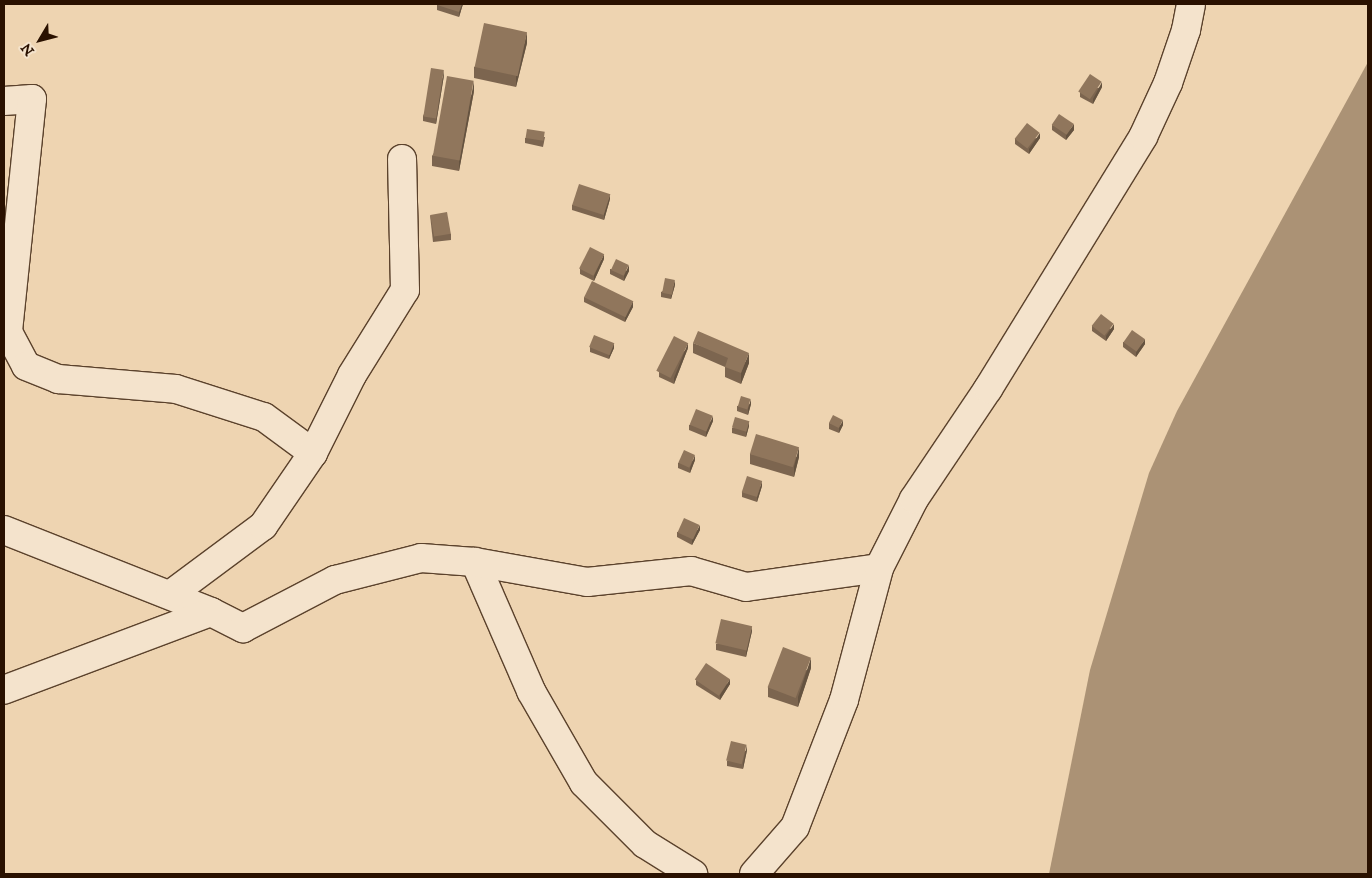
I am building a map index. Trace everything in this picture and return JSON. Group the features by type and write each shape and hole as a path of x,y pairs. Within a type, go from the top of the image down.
{"street":[{"path":"754,874 795,826 844,700 879,568 914,500 988,389 1143,137 1168,83 1186,30 1191,4"},
{"path":"4,102 32,99 8,332 26,366 58,378 176,389 264,417 313,453"},
{"path":"170,595 263,526 313,453 352,375 405,290 402,160"},
{"path":"4,530 170,595 243,628 335,580 421,558 475,562 587,582 691,571 746,587 879,568"},
{"path":"475,562 531,691 584,783 644,844 692,874"},
{"path":"4,690 211,612"}],"shaded area":[{"path":"1368,62 1368,874 1049,874 1090,670 1149,473 1177,411"}],"building":[{"path":"437,4 462,4 459,12"},
{"path":"484,23 527,32 518,76 475,67"},
{"path":"431,68 444,70 436,118 423,116"},
{"path":"1090,74 1102,82 1090,99 1078,91"},
{"path":"447,76 474,81 460,160 433,156"},
{"path":"1059,114 1074,124 1067,135 1052,125"},
{"path":"1027,123 1040,133 1027,149 1015,139"},
{"path":"527,129 545,132 543,141 526,138"},
{"path":"579,184 610,194 604,215 572,205"},
{"path":"447,212 451,234 434,237 430,215"},
{"path":"590,247 604,254 593,276 579,268"},
{"path":"616,259 629,265 624,276 611,270"},
{"path":"665,278 675,280 672,295 662,293"},
{"path":"592,281 633,301 625,317 584,297"},
{"path":"1101,314 1114,324 1104,336 1092,326"},
{"path":"1132,330 1145,339 1137,351 1123,342"},
{"path":"698,331 749,353 741,373 725,367 728,358 693,343"},
{"path":"594,335 614,343 610,355 589,347"},
{"path":"674,336 688,343 671,378 656,371"},
{"path":"741,396 751,399 747,409 738,407"},
{"path":"696,409 713,416 706,432 690,425"},
{"path":"833,415 843,420 839,428 829,423"},
{"path":"735,417 749,421 746,432 732,428"},
{"path":"756,434 799,447 793,467 750,454"},
{"path":"684,450 695,455 689,468 678,463"},
{"path":"747,476 762,481 757,497 742,492"},
{"path":"684,518 700,525 693,540 677,533"},
{"path":"721,619 752,626 747,651 715,643"},
{"path":"783,647 811,658 796,698 768,687"},
{"path":"706,663 730,679 719,696 695,680"},
{"path":"731,741 747,745 742,764 726,760"}]}
